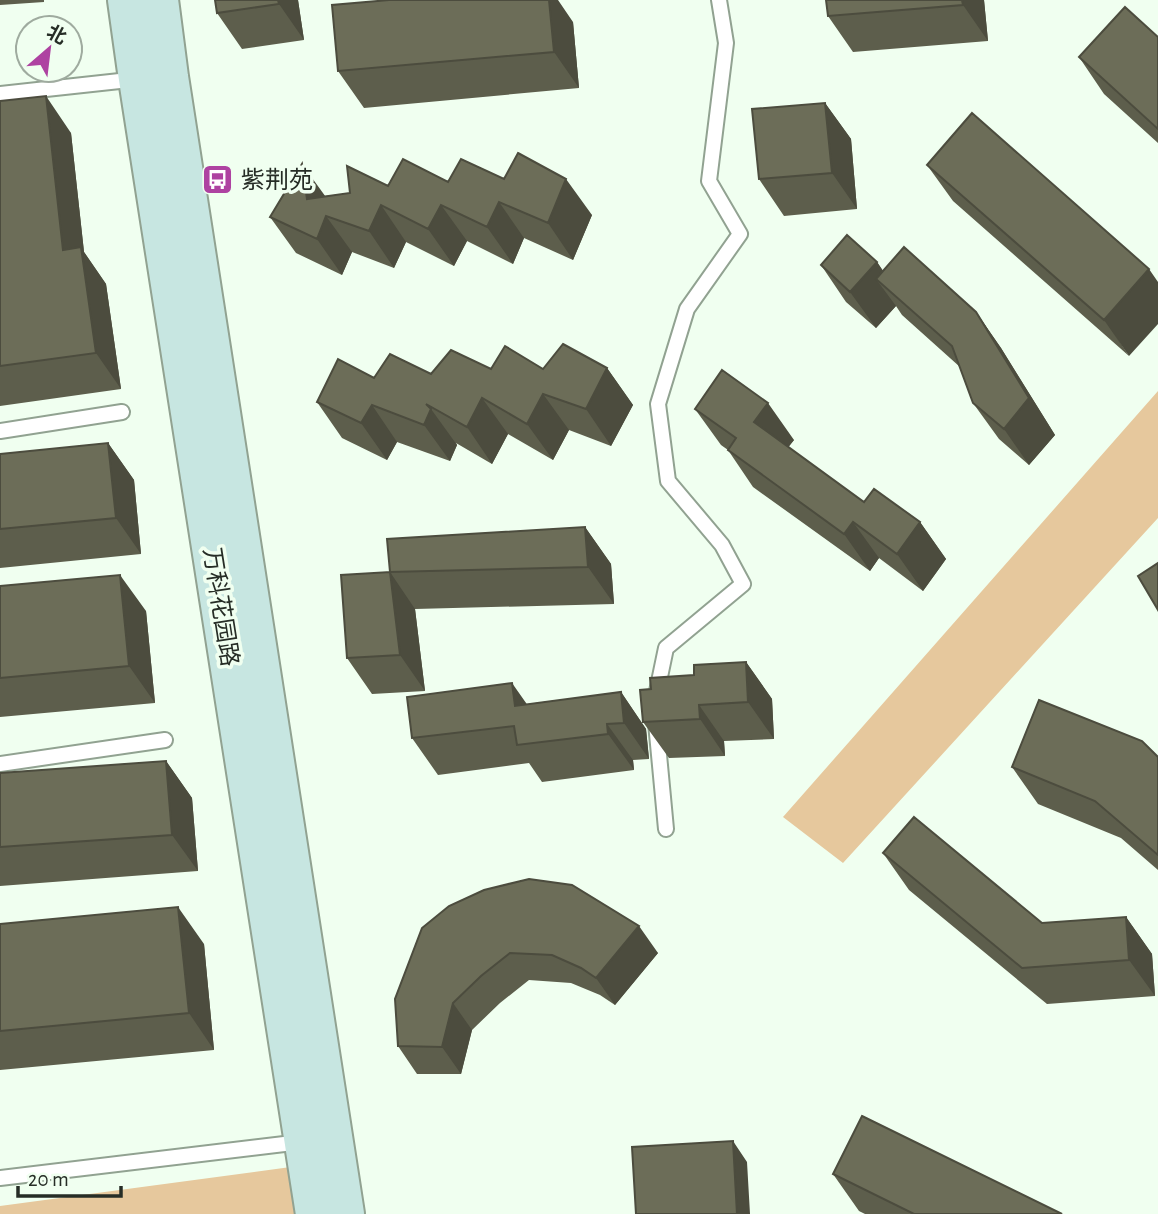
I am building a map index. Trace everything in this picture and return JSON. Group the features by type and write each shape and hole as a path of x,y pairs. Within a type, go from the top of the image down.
{"street":[{"name":"万科花园路","path":"128,0 154,78 319,1140 345,1214"},
{"name":"万科花园路","path":"154,78 159,0"},
{"name":"万科花园路","path":"315,1214 319,1140"}],"lane":[{"path":"667,830 654,708 666,648 743,584 722,545 668,481 658,404 687,309 740,234 709,181 726,43 719,0"},
{"path":"0,94 154,78"},
{"path":"0,431 122,412"},
{"path":"0,764 165,740"},
{"path":"0,1178 319,1140"}],"shaded area":[{"path":"1158,391 1158,518 843,863 783,817"},
{"path":"298,1166 305,1214 0,1214 0,1206"}],"building":[{"path":"215,0 278,0 279,4 217,13"},
{"path":"389,0 549,0 554,52 338,71 332,5"},
{"path":"826,0 962,0 963,5 828,16"},
{"path":"1125,7 1158,37 1158,129 1079,57"},
{"path":"46,96 63,250 81,247 96,353 0,366 0,101"},
{"path":"825,103 832,173 759,179 752,109"},
{"path":"972,113 1149,269 1104,320 927,165"},
{"path":"518,153 566,179 548,223 499,202 487,227 441,205 428,229 381,205 369,231 326,216 317,239 270,217 302,164 307,199 350,193 347,166 388,186 403,159 448,182 461,159 504,179"},
{"path":"847,235 877,262 850,292 821,265"},
{"path":"904,247 976,312 1029,398 1004,429 973,403 952,346 876,279"},
{"path":"563,344 607,368 586,409 543,394 527,424 482,398 467,427 426,404 431,409 424,425 372,405 361,423 317,402 338,359 374,378 390,354 431,374 451,350 491,369 505,346 543,369"},
{"path":"722,370 768,403 754,422 864,502 874,489 920,522 897,554 853,522 844,534 728,450 736,438 695,409"},
{"path":"108,443 116,518 0,529 0,454"},
{"path":"585,527 588,567 390,572 387,539"},
{"path":"1158,563 1158,610 1138,576"},
{"path":"390,572 400,655 347,658 341,575"},
{"path":"120,575 129,666 0,678 0,586"},
{"path":"746,662 748,702 699,705 700,719 643,722 640,690 651,689 650,678 694,675 694,665"},
{"path":"512,683 515,706 621,692 624,723 607,724 608,734 517,745 514,726 412,738 407,697"},
{"path":"1039,700 1142,741 1158,757 1158,855 1095,801 1012,767"},
{"path":"166,761 172,835 0,847 0,773"},
{"path":"914,817 1042,923 1126,917 1129,960 1022,968 883,853"},
{"path":"529,879 572,885 639,926 596,978 552,955 510,953 453,1003 442,1047 398,1046 395,999 422,928 449,906 484,890"},
{"path":"178,907 189,1013 0,1031 0,924"},
{"path":"862,1116 1062,1214 914,1214 833,1174"},
{"path":"733,1141 737,1214 636,1214 632,1147"}],"place":[{"name":"紫荆苑","path":"218,180"}]}
